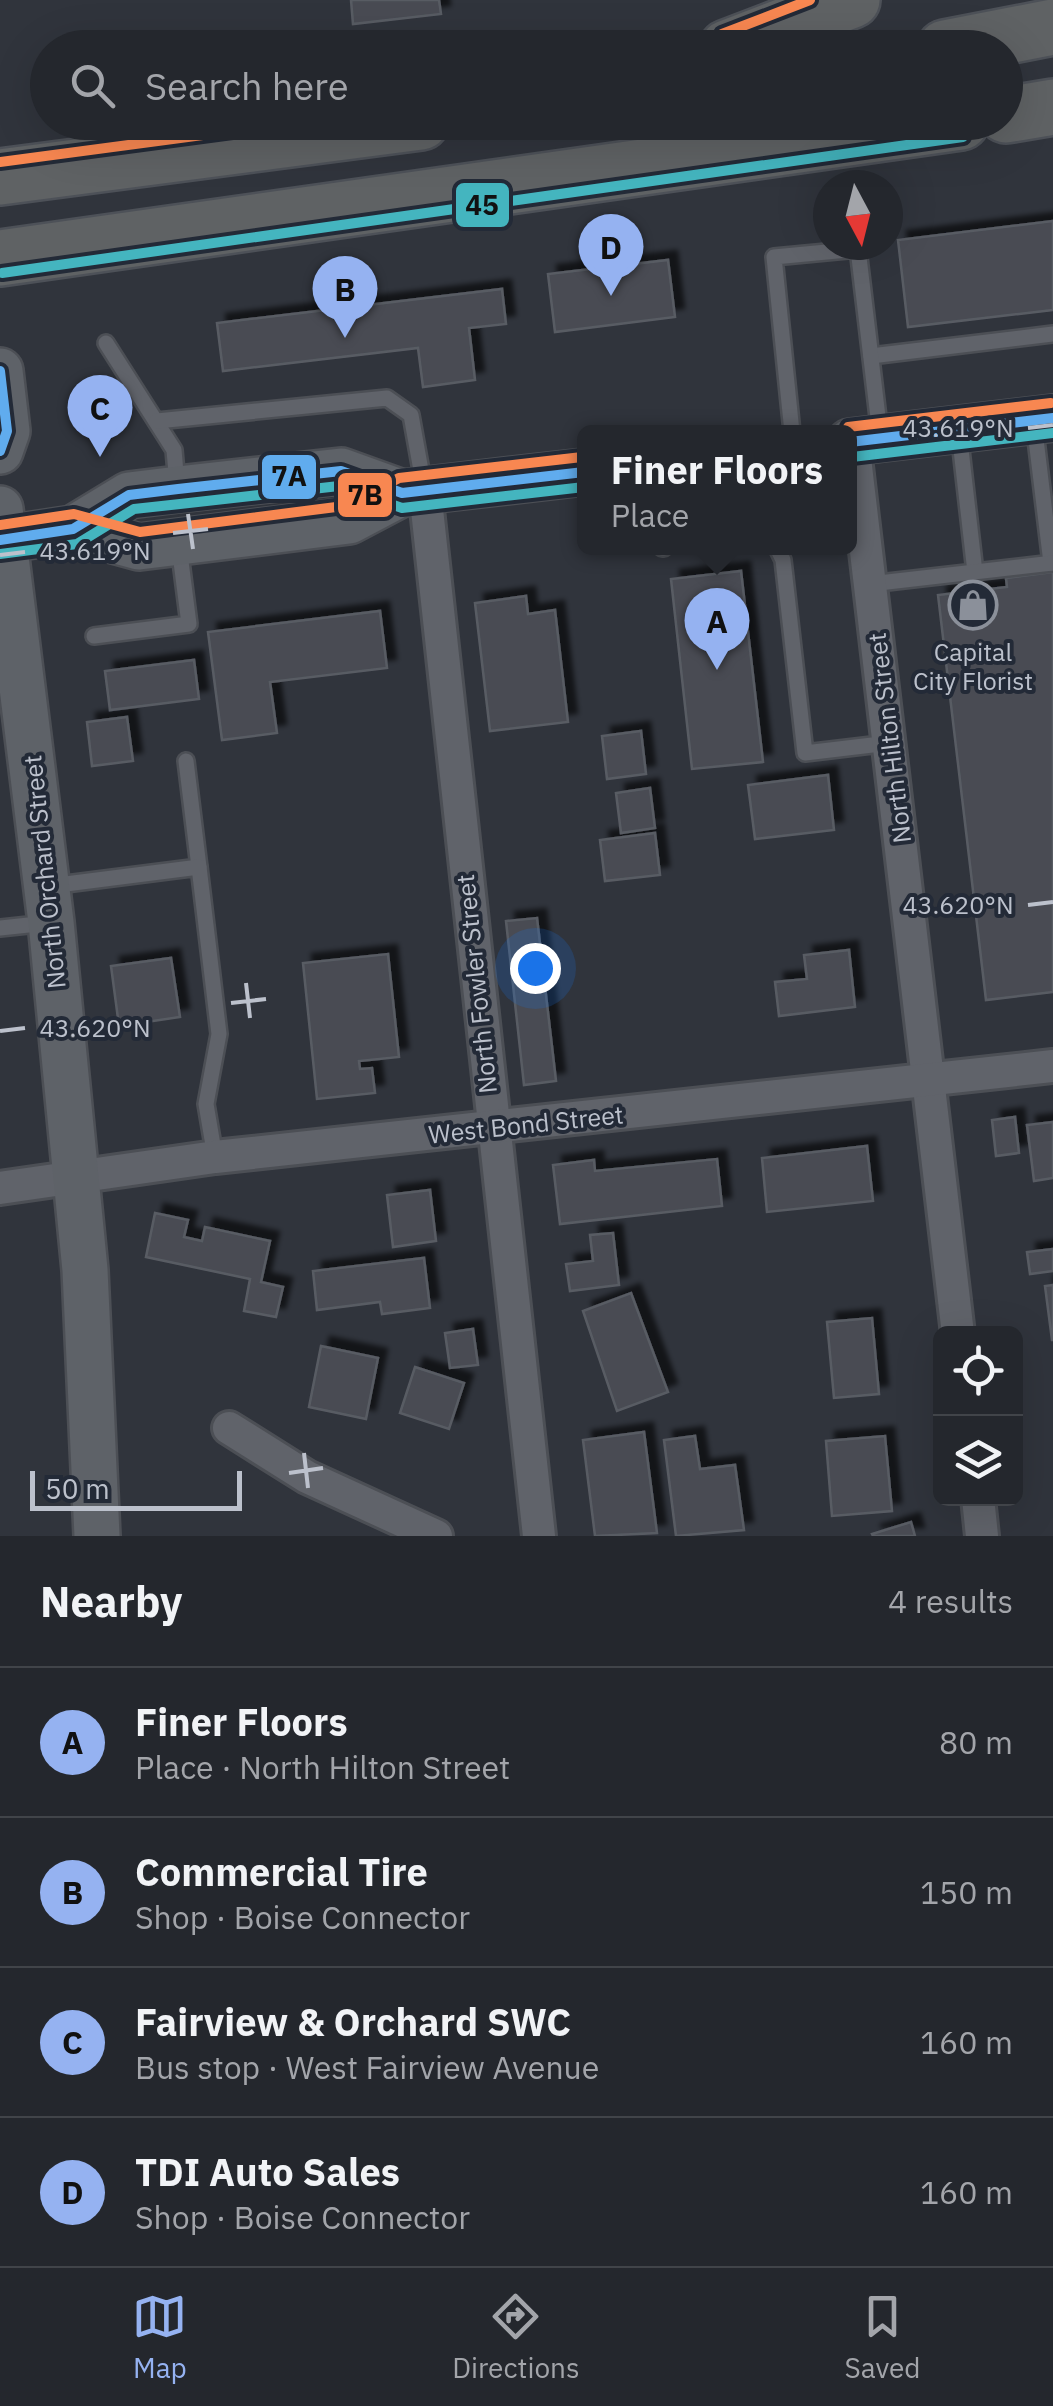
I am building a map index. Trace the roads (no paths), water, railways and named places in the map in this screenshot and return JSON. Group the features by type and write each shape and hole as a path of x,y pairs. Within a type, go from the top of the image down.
{"highway":[{"path":"774,30 852,0"},
{"path":"1023,34 1053,28"},
{"path":"1023,112 1053,107"},
{"path":"0,178 285,140"},
{"path":"0,258 834,140"}],"main road":[{"path":"0,371 7,431 0,451"},
{"path":"861,440 1043,419"},
{"path":"73,530 129,495 178,489 342,471 413,492"},
{"path":"1,530 73,530 138,547 348,521 413,492 577,473"},
{"name":"North Orchard Street","path":"1,530 49,904 85,1270 97,1536"}],"street":[{"name":"North Hilton Street","path":"861,440 870,584 957,1326"},
{"name":"North Fowler Street","path":"413,492 492,1128 535,1535"},
{"name":"West Bond Street","path":"0,1188 215,1156 1053,1066"},
{"path":"230,1428 307,1477 436,1536"},
{"path":"979,1506 982,1536"}],"lane":[{"path":"791,425 774,257 858,249 871,356 861,440"},
{"path":"871,356 1053,334"},
{"path":"106,343 174,450 178,489"},
{"path":"157,421 387,398 411,414 413,492"},
{"path":"870,584 1052,563 1043,419"},
{"path":"959,429 975,572"},
{"path":"94,636 190,624 178,542"},
{"path":"780,555 806,753 889,743"},
{"path":"186,760 220,1034 206,1104 215,1156"},
{"path":"0,928 49,904 199,867"}],"place":[{"name":"TDI Auto Sales","path":"611,296"},
{"name":"Commercial Tire","path":"345,338"},
{"name":"Fairview & Orchard SWC","path":"100,457"},
{"name":"Capital City Florist","path":"973,605"},
{"name":"Finer Floors","path":"717,670"}]}
